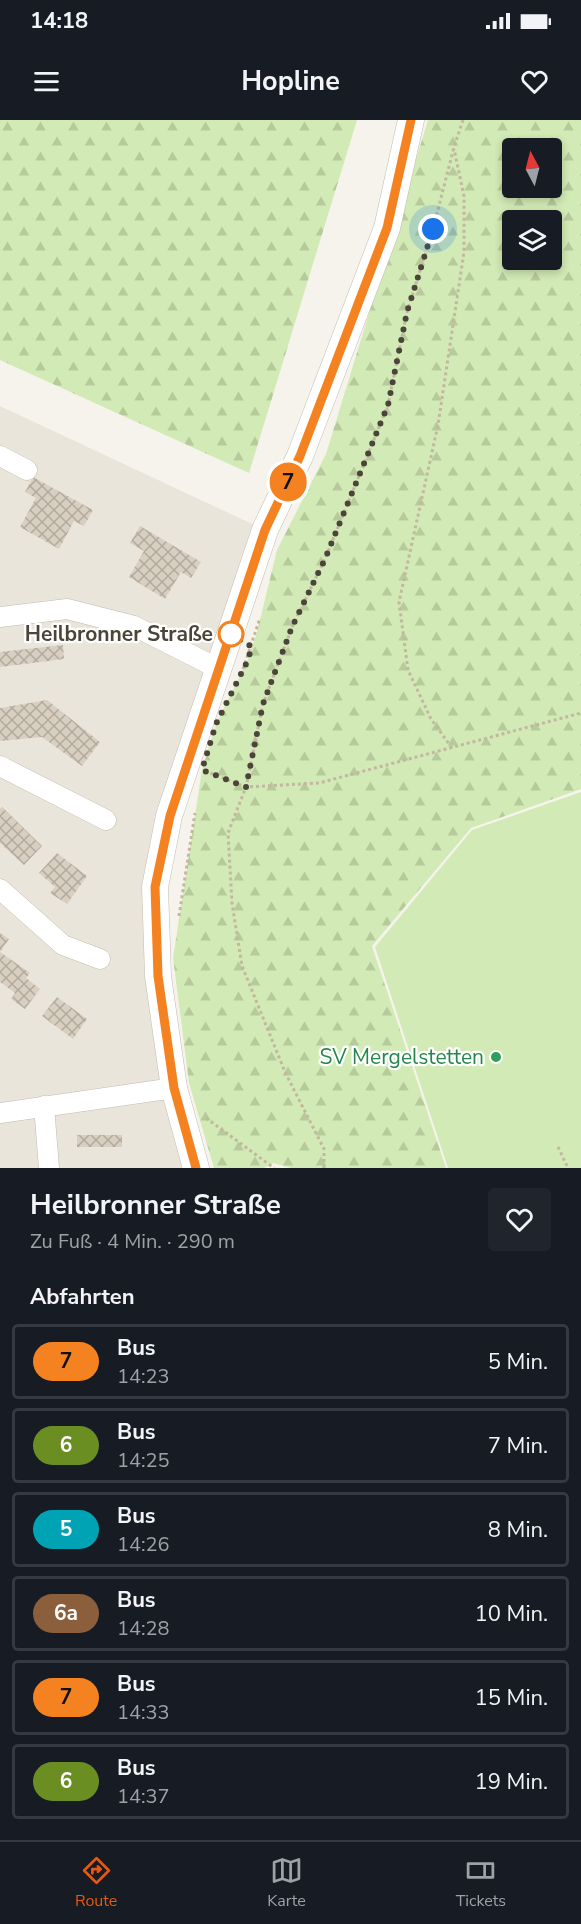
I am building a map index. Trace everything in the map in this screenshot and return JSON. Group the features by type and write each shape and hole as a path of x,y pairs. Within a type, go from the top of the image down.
{"street":[{"path":"196,1168 174,1088 158,976 155,887 170,816 231,670 265,530 300,456 387,228 411,120"},
{"path":"0,456 27,470"},
{"path":"0,617 68,609 134,626 231,670"},
{"path":"0,766 106,820"},
{"path":"0,889 63,945 100,959"},
{"path":"0,1113 174,1088"},
{"path":"44,1106 49,1168"}],"path":[{"path":"324,1168 324,1149 285,1072 242,966 232,903 228,833 246,787 263,704 292,627 325,559 388,405 407,312 463,120"},
{"path":"452,748 430,719 408,670 399,602 438,425 464,252 464,196 454,147"},
{"path":"231,670 257,632 261,615"},
{"path":"202,770 246,787 319,783 581,713"},
{"path":"178,925 196,804"},
{"path":"199,1114 274,1168"},
{"path":"558,1147 568,1168"}],"shaded area":[{"path":"0,406 265,530 155,887 196,1168 0,1168"}],"green space":[{"path":"0,120 357,120 249,473 0,360"},
{"path":"428,120 581,120 581,789 471,828 372,946 446,1168 291,1168 273,1163 264,1168 214,1168 189,1083 173,958 202,770 216,724 247,662 257,632 277,550 326,454"},
{"name":"SV Mergelstetten","path":"581,792 581,1168 448,1168 375,947 472,830"}],"building":[{"path":"33,477 93,510 84,526 74,521 59,549 20,527 36,498 25,492"},
{"path":"140,526 201,562 191,578 181,572 165,599 129,577 144,551 130,543"},
{"path":"63,645 64,659 0,667 0,652"},
{"path":"47,700 100,742 82,766 42,737 0,741 0,708"},
{"path":"2,807 42,846 24,865 0,843 0,809"},
{"path":"57,853 87,876 67,904 50,893 55,887 39,873"},
{"path":"0,933 9,939 0,952"},
{"path":"0,952 30,973 26,978 40,989 25,1009 11,999 15,993 0,982"},
{"path":"57,997 87,1019 73,1039 42,1016"},
{"path":"77,1135 122,1135 122,1147 77,1147"}],"bus line":[{"name":"7","path":"196,1168 174,1088 158,976 155,887 170,816 265,530 300,456 387,228 411,120"}],"place":[{"name":"Heilbronner Straße","path":"231,634"},
{"name":"SV Mergelstetten","path":"496,1057"}],"route":[{"path":"231,634 252,647 247,662 216,724 202,770 246,787 263,704 292,627 325,559 388,405 407,312 433,229"}]}
